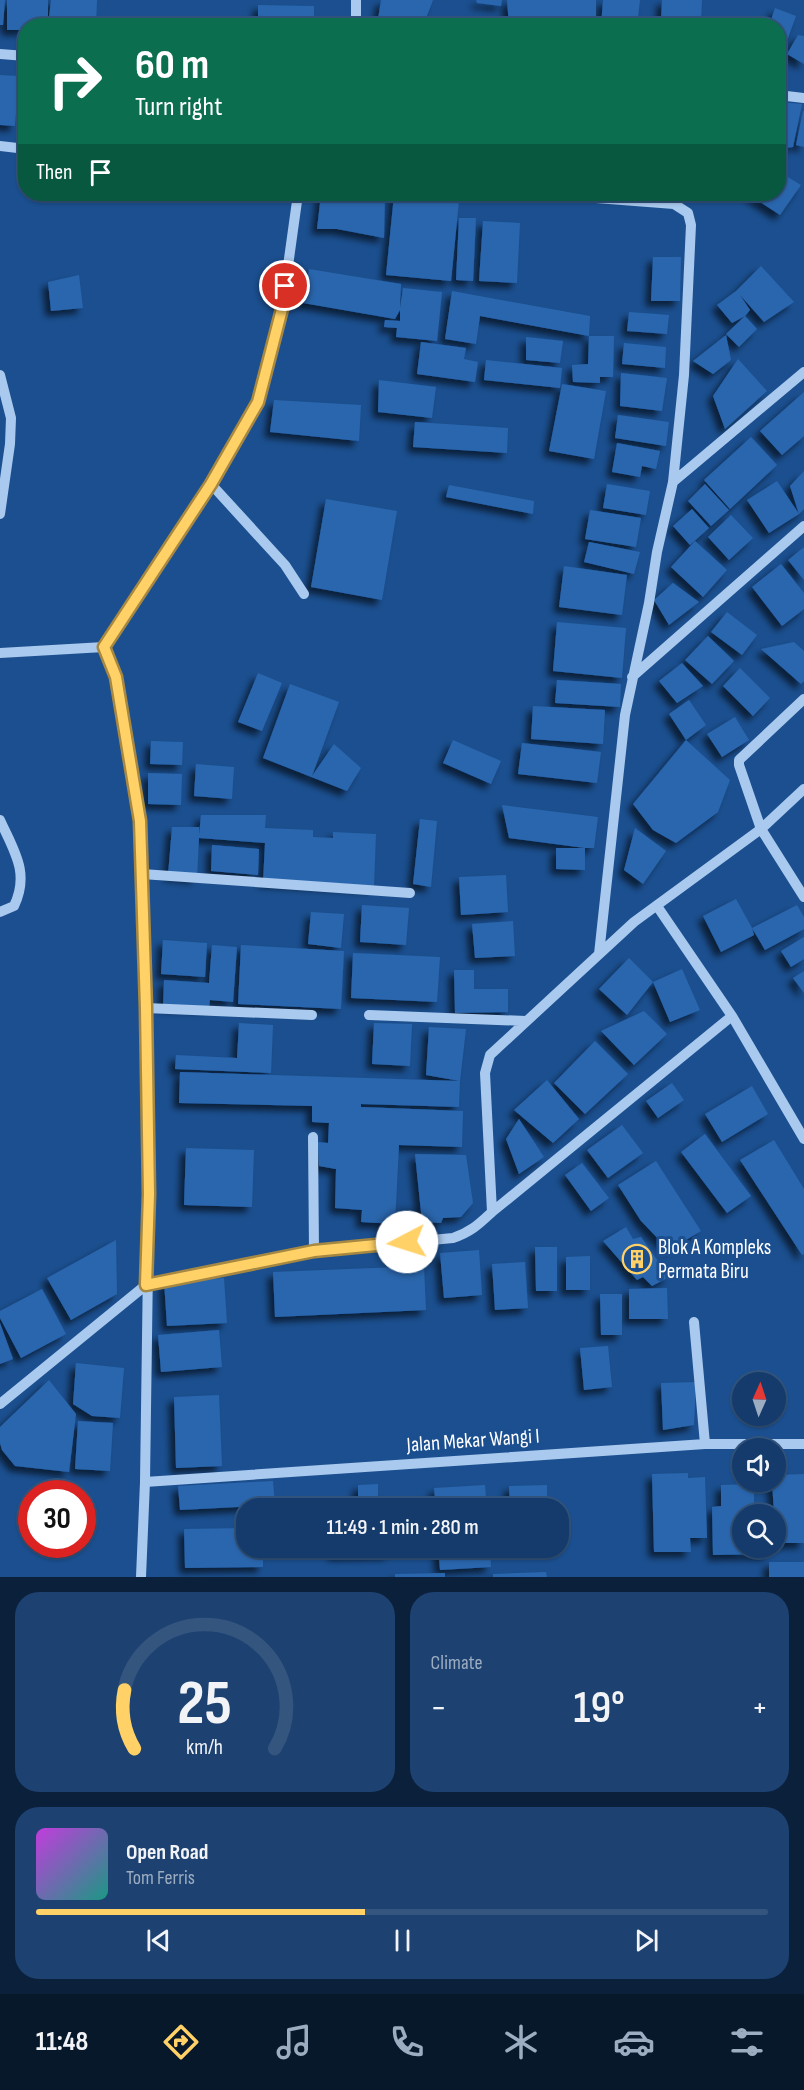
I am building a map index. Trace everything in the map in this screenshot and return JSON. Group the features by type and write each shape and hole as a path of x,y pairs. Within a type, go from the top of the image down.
{"street":[{"path":"356,0 356,18"},
{"path":"0,54 18,55"},
{"path":"786,96 804,98"},
{"path":"0,146 18,147"},
{"path":"104,647 211,484 258,402 282,309 297,201"},
{"path":"599,954 625,714 673,482 684,375 691,225 688,213 674,204 635,201"},
{"path":"673,482 804,372"},
{"path":"0,375 11,418 0,514"},
{"path":"211,484 285,565 304,594"},
{"path":"632,677 804,526"},
{"path":"0,653 104,647"},
{"path":"104,647 116,677 139,810 142,874 149,1194 145,1482 141,1577"},
{"path":"804,699 739,762 761,829 804,897"},
{"path":"492,1212 485,1073 490,1054 634,922 761,829 804,789"},
{"path":"0,820 22,873 21,891 14,906 0,912"},
{"path":"142,874 410,893"},
{"path":"657,906 732,1016 804,1139"},
{"path":"146,1008 312,1015"},
{"path":"369,1015 526,1021"},
{"path":"0,1404 146,1285 314,1251 453,1238 470,1232 732,1016"},
{"path":"313,1137 314,1251"},
{"path":"693,1322 705,1444"},
{"name":"Jalan Mekar Wangi I","path":"145,1482 705,1444 804,1444"}],"building":[{"path":"0,0 5,0 3,25 0,25"},
{"path":"7,0 48,0 48,18 18,18 18,30 7,30"},
{"path":"51,0 97,0 96,18 49,18"},
{"path":"381,0 433,0 426,18 378,18"},
{"path":"476,0 502,0 501,6 477,3"},
{"path":"507,0 596,0 596,18 508,18"},
{"path":"603,0 640,0 638,18 602,18"},
{"path":"662,0 702,0 701,18 661,18"},
{"path":"258,5 314,6 314,18 258,18"},
{"path":"775,8 796,16 786,44 786,18 772,18"},
{"path":"798,35 804,36 804,64 787,54"},
{"path":"0,75 18,76 15,126 0,125"},
{"path":"786,103 802,104 793,147 786,148"},
{"path":"804,111 804,147 796,145"},
{"path":"786,176 801,185 780,215 759,201 786,201"},
{"path":"320,201 385,201 384,238 337,229 317,229"},
{"path":"393,201 459,201 451,281 386,275"},
{"path":"459,218 476,218 473,281 456,280"},
{"path":"483,221 520,223 517,283 479,281"},
{"path":"653,257 681,257 680,301 651,301"},
{"path":"761,266 794,302 764,322 740,295 750,310 745,316 732,323 717,305 736,291"},
{"path":"309,269 401,284 400,308 403,288 442,292 437,341 396,337 397,328 384,327 385,320 400,321 400,310 395,319 303,303"},
{"path":"79,275 83,308 51,311 48,282"},
{"path":"452,291 590,316 589,336 480,316 476,344 445,339"},
{"path":"629,312 669,315 667,334 627,331"},
{"path":"745,316 757,329 739,347 726,334"},
{"path":"726,335 731,360 713,374 693,361"},
{"path":"589,336 614,336 613,377 600,377 600,383 573,382 572,365 588,364"},
{"path":"526,337 563,341 560,363 526,360"},
{"path":"421,342 466,348 464,359 478,362 475,382 417,374"},
{"path":"624,343 666,347 665,368 622,364"},
{"path":"738,359 767,391 725,429 713,396"},
{"path":"486,360 562,368 560,388 484,380"},
{"path":"621,373 667,378 662,411 620,406"},
{"path":"379,380 436,387 432,418 378,412"},
{"path":"562,384 606,391 594,459 549,451"},
{"path":"804,392 804,436 782,455 760,431"},
{"path":"274,400 361,405 359,441 270,432"},
{"path":"618,415 669,422 666,446 615,438"},
{"path":"415,422 508,428 507,453 413,447"},
{"path":"751,437 777,465 730,509 704,480"},
{"path":"617,443 660,451 656,469 642,466 640,477 612,472"},
{"path":"804,471 804,509 799,514 790,486"},
{"path":"777,481 799,514 769,533 747,500"},
{"path":"607,484 650,491 646,515 603,508"},
{"path":"705,484 729,510 711,526 688,501"},
{"path":"449,485 534,501 533,514 446,497"},
{"path":"326,499 397,511 382,600 311,587"},
{"path":"692,509 709,528 690,545 673,526"},
{"path":"590,510 641,518 636,547 585,539"},
{"path":"731,515 753,538 729,560 708,537"},
{"path":"695,541 727,570 703,597 671,567"},
{"path":"589,542 640,552 634,574 584,562"},
{"path":"804,547 804,580 788,560"},
{"path":"781,564 804,593 804,609 782,626 752,587"},
{"path":"564,566 627,575 622,615 559,607"},
{"path":"673,583 699,602 669,625 654,600"},
{"path":"727,612 757,635 742,655 711,632"},
{"path":"557,622 626,628 622,678 553,671"},
{"path":"708,636 734,661 712,684 685,660"},
{"path":"794,642 804,651 804,681 801,684 761,649"},
{"path":"682,663 703,686 677,703 659,681"},
{"path":"740,668 770,698 753,716 723,686"},
{"path":"258,673 282,683 262,731 238,722"},
{"path":"557,680 621,684 620,707 555,703"},
{"path":"290,684 339,702 312,776 334,744 361,768 347,791 263,758"},
{"path":"689,700 706,725 686,740 669,714"},
{"path":"533,706 605,710 603,744 531,739"},
{"path":"735,717 749,740 722,757 707,734"},
{"path":"453,740 501,761 491,784 443,763"},
{"path":"686,740 730,780 718,812 676,843 653,830 633,804"},
{"path":"151,741 183,742 182,765 150,764"},
{"path":"522,743 601,752 597,783 518,774"},
{"path":"196,764 234,767 232,799 194,796"},
{"path":"148,773 182,774 181,805 148,804"},
{"path":"502,805 598,817 594,848 509,838"},
{"path":"201,815 266,815 265,828 313,830 313,837 333,838 333,832 376,834 374,887 263,882 265,843 199,838 197,878 168,875 172,827 199,827 199,835"},
{"path":"420,819 437,821 431,887 413,884"},
{"path":"635,828 666,851 643,884 624,870"},
{"path":"212,845 259,849 258,875 211,871"},
{"path":"556,848 585,848 585,870 556,869"},
{"path":"506,875 508,912 461,915 459,877"},
{"path":"736,899 754,935 721,952 703,916"},
{"path":"362,905 409,908 406,945 360,942"},
{"path":"797,905 804,917 804,929 765,950 752,928"},
{"path":"311,912 344,914 341,948 308,944"},
{"path":"513,921 515,956 475,958 472,924"},
{"path":"804,937 804,959 791,967 781,951"},
{"path":"163,940 207,943 205,977 161,974"},
{"path":"212,945 237,947 233,1002 210,1000 209,1007 163,1006 164,980 209,983"},
{"path":"241,945 344,951 341,1009 238,1004"},
{"path":"353,953 440,957 437,1002 351,998"},
{"path":"629,958 653,982 627,1015 599,989"},
{"path":"682,969 700,1010 670,1022 653,982"},
{"path":"454,970 474,970 474,989 508,989 508,1012 455,1013"},
{"path":"804,971 804,993 793,978"},
{"path":"644,1011 667,1034 634,1065 601,1031"},
{"path":"239,1023 273,1025 271,1073 175,1069 176,1055 237,1058"},
{"path":"374,1023 412,1024 410,1066 372,1064"},
{"path":"429,1027 466,1029 460,1081 426,1075"},
{"path":"595,1041 628,1074 585,1114 554,1083"},
{"path":"180,1072 460,1081 459,1107 361,1104 361,1107 463,1111 462,1147 399,1145 395,1224 361,1222 362,1210 335,1208 336,1169 319,1166 318,1142 328,1143 329,1123 312,1122 312,1106 179,1103"},
{"path":"547,1080 579,1119 553,1143 514,1110"},
{"path":"672,1083 684,1100 658,1118 646,1101"},
{"path":"752,1086 768,1114 722,1142 705,1114"},
{"path":"519,1119 544,1157 519,1174 506,1139"},
{"path":"622,1125 643,1153 608,1178 587,1150"},
{"path":"705,1134 751,1196 727,1213 681,1152"},
{"path":"774,1140 804,1189 804,1254 802,1255 740,1160"},
{"path":"186,1148 254,1150 252,1207 184,1205"},
{"path":"415,1154 466,1155 473,1203 461,1217 443,1218 441,1223 422,1222"},
{"path":"656,1161 701,1231 669,1250 641,1221 618,1185"},
{"path":"582,1163 609,1198 591,1211 565,1175"},
{"name":"Blok A Kompleks Permata Biru","path":"626,1227 633,1239 641,1237 669,1277 652,1286 643,1277 637,1280 603,1241"},
{"path":"116,1240 117,1294 71,1320 47,1278"},
{"path":"535,1247 557,1247 557,1291 536,1291"},
{"path":"479,1250 482,1295 444,1298 440,1253"},
{"path":"590,1256 590,1290 566,1290 566,1257"},
{"path":"525,1262 528,1308 495,1310 492,1264"},
{"path":"424,1266 426,1310 275,1317 273,1272"},
{"path":"224,1278 227,1323 167,1326 164,1281"},
{"path":"667,1288 668,1319 629,1319 629,1289"},
{"path":"42,1289 66,1334 21,1358 0,1318 0,1311"},
{"path":"600,1294 622,1294 622,1335 601,1335"},
{"path":"0,1323 13,1359 0,1364"},
{"path":"219,1330 222,1367 161,1372 158,1335"},
{"path":"608,1346 612,1387 584,1390 580,1348"},
{"path":"76,1363 124,1368 120,1418 92,1416 73,1404"},
{"path":"49,1380 76,1414 69,1472 15,1466 2,1450 0,1443 0,1427"},
{"path":"696,1382 694,1425 663,1430 661,1383"},
{"path":"219,1395 222,1466 176,1468 174,1397"},
{"path":"78,1421 113,1423 110,1471 75,1469"},
{"path":"688,1473 688,1478 705,1477 707,1538 690,1538 691,1552 654,1552 652,1474"},
{"path":"804,1474 804,1543 786,1543 786,1504 773,1504 773,1492 786,1492 786,1475"},
{"path":"273,1481 274,1498 236,1498 236,1507 180,1510 178,1486"},
{"path":"378,1484 378,1498 358,1498 358,1485"},
{"path":"485,1485 486,1498 435,1498 434,1488"},
{"path":"547,1485 547,1498 510,1498 509,1486"},
{"path":"721,1485 732,1485 732,1492 754,1492 754,1504 732,1504 732,1555 713,1555 712,1507 721,1506"},
{"path":"236,1528 236,1558 263,1558 263,1567 185,1568 184,1529"},
{"path":"439,1558 491,1558 491,1567 440,1570"},
{"path":"769,1562 804,1562 804,1577 769,1577"},
{"path":"546,1572 547,1577 493,1577 493,1574"},
{"path":"445,1573 445,1577 395,1577 395,1574"}],"place":[{"name":"Blok A Kompleks Permata Biru","path":"637,1259"}],"route":[{"path":"285,286 282,309 258,402 211,484 143,591 104,647 116,677 140,821 149,1194 146,1285 314,1251 407,1242"}]}
